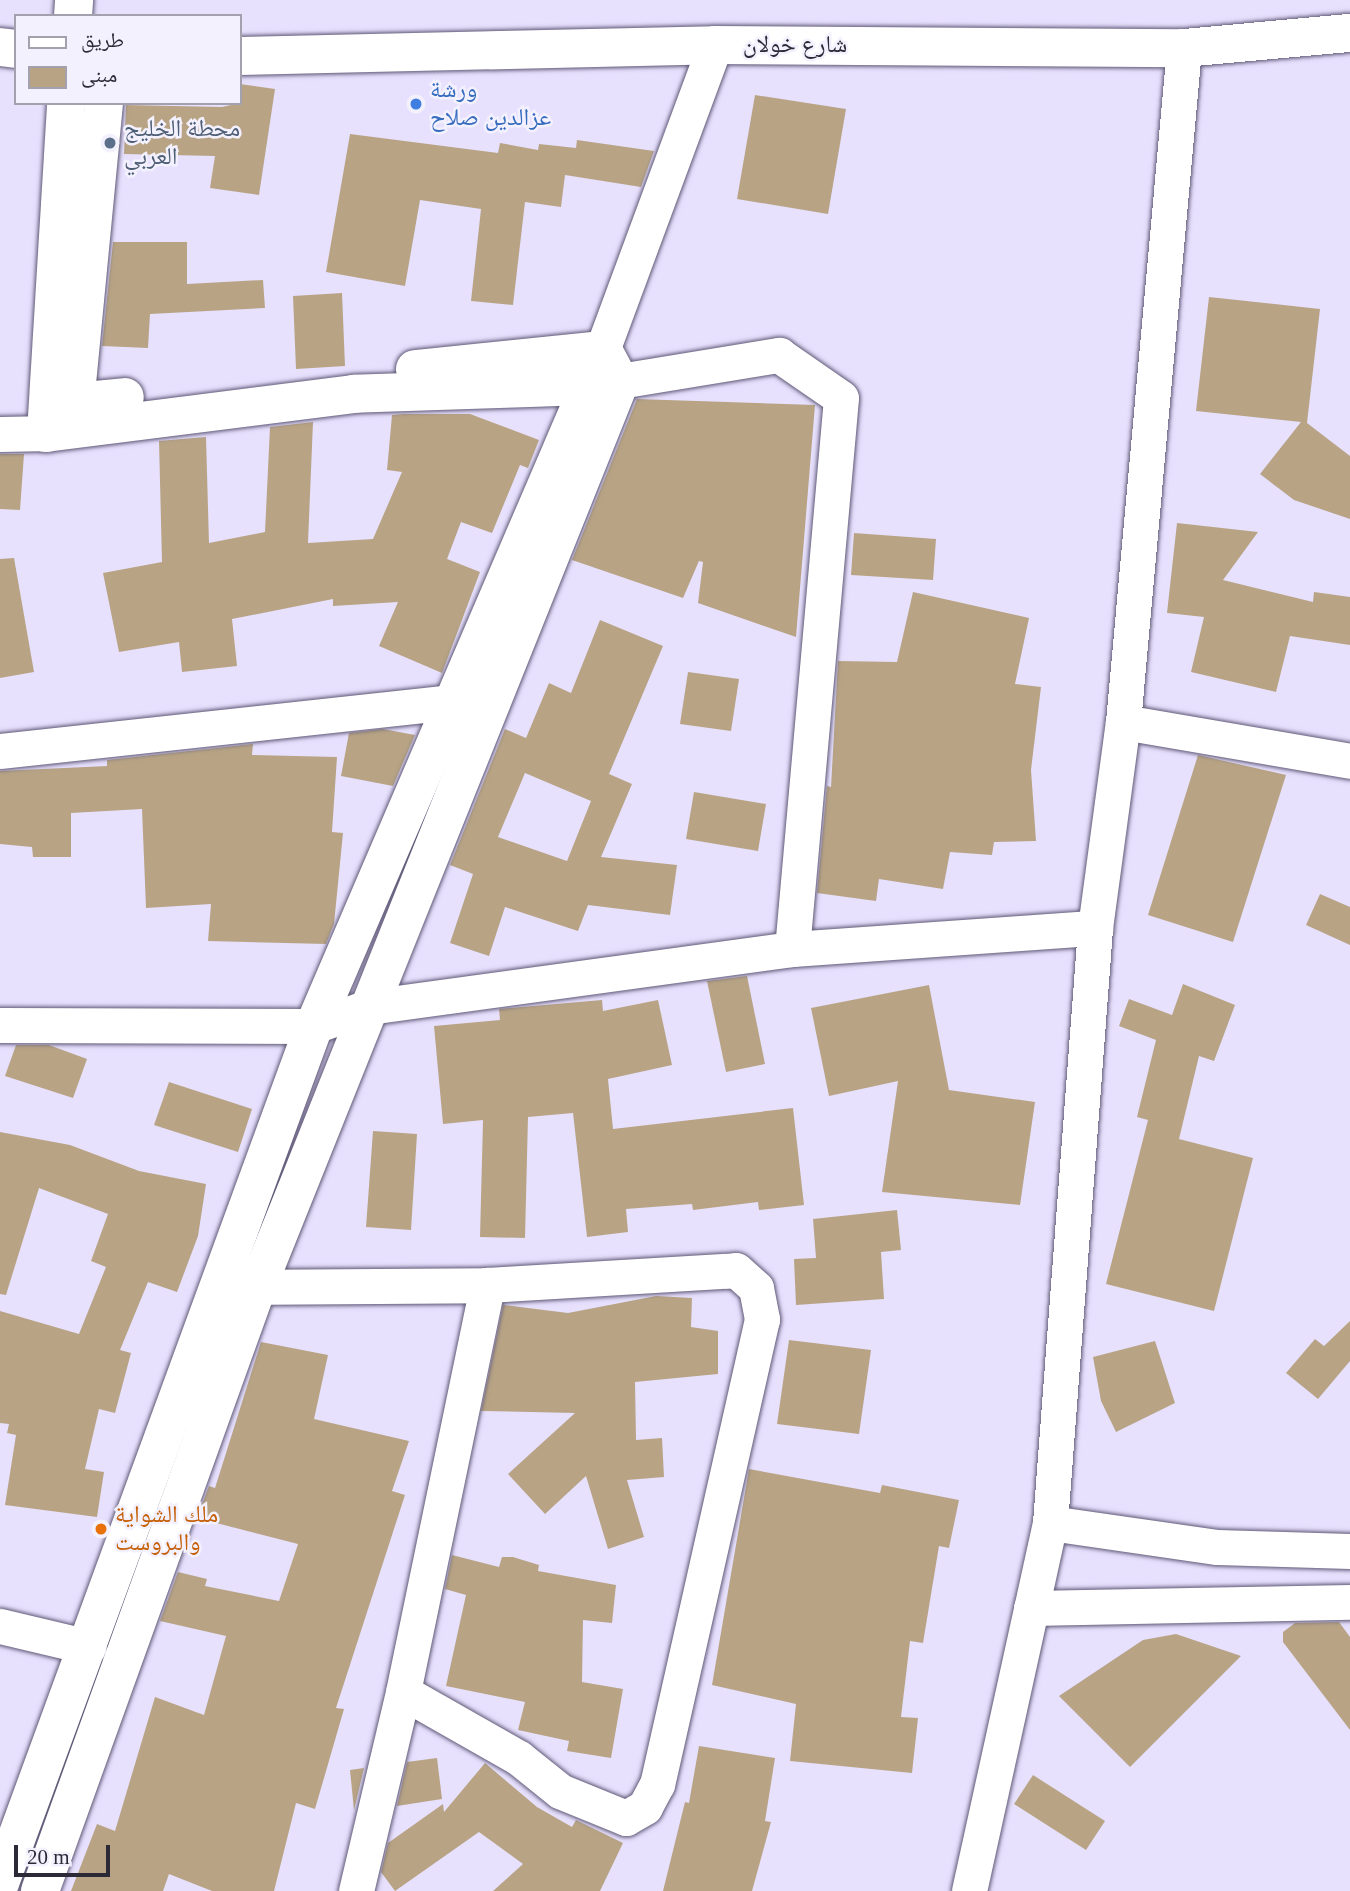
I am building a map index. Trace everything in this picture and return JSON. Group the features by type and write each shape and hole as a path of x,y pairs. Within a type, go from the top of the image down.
{"street":[{"name":"شارع خولان","path":"242,56 715,45 1184,48 1350,33"},
{"path":"40,1891 257,1288 368,1007 604,373 715,45"},
{"path":"969,1891 1050,1523 1095,928 1123,722 1184,48"},
{"path":"46,433 66,105"},
{"path":"104,105 75,402 604,373"},
{"path":"0,434 46,433 354,394 779,355 841,398 792,948"},
{"path":"0,1883 89,1647 217,1286 314,1026 604,373"},
{"path":"0,751 458,701"},
{"path":"1123,722 1350,761"},
{"path":"0,1025 314,1026 368,1007 792,948 1095,928"},
{"path":"217,1286 487,1286 736,1270 756,1287 762,1319 657,1783 645,1807 626,1818 560,1791 519,1758 403,1692"},
{"path":"356,1891 403,1692 487,1286"},
{"path":"1050,1523 1217,1547 1350,1551"},
{"path":"1031,1608 1350,1602"},
{"path":"0,1626 89,1647"}],"building":[{"path":"242,84 275,89 259,195 210,188 215,156 124,154 126,105 242,105"},
{"path":"755,95 846,109 828,214 737,199"},
{"path":"350,134 498,153 500,143 538,150 539,144 576,148 577,140 654,151 641,187 565,175 561,207 525,202 513,305 471,301 481,209 420,200 405,286 326,272"},
{"path":"113,242 187,242 187,284 263,280 265,308 150,314 148,348 102,346"},
{"path":"342,293 345,366 296,369 293,296"},
{"path":"1209,297 1320,309 1307,423 1350,456 1350,519 1294,500 1260,474 1301,422 1196,411"},
{"path":"637,399 815,405 796,637 698,603 703,562 699,561 683,598 572,560"},
{"path":"470,414 539,440 528,468 520,465 492,533 461,522 447,559 480,572 442,673 379,646 398,602 333,606 333,599 232,619 237,666 182,672 179,642 119,652 103,573 162,562 159,441 206,437 209,543 265,532 270,427 313,422 308,543 373,539 402,472 387,470 392,415"},
{"path":"0,454 24,454 20,510 0,509"},
{"path":"1177,523 1258,532 1223,580 1313,602 1314,592 1350,597 1350,645 1290,636 1276,692 1191,672 1204,617 1167,613"},
{"path":"854,533 936,539 933,580 851,575"},
{"path":"14,558 34,672 0,678 0,559"},
{"path":"913,592 1029,618 1015,684 1041,687 1031,770 1036,841 994,842 992,855 950,852 943,889 879,879 876,901 817,893 827,786 831,787 838,661 897,662"},
{"path":"600,620 663,646 609,774 632,784 601,857 677,865 670,915 588,905 578,931 505,907 489,956 450,943 473,874 450,865 505,729 526,738 549,683 571,693","holes":["525,773 591,801 567,861 498,837"]},
{"path":"688,672 739,679 731,731 680,724"},
{"path":"383,729 415,735 393,786 341,776 349,733"},
{"path":"253,744 252,755 337,757 332,832 343,833 334,924 326,944 208,941 211,904 146,908 142,809 71,813 71,857 33,857 32,847 0,844 0,771 107,766 107,760"},
{"path":"1198,755 1286,775 1233,942 1148,915"},
{"path":"694,792 766,804 758,851 686,839"},
{"path":"1320,894 1350,907 1350,945 1306,925"},
{"path":"747,976 765,1064 726,1072 707,981"},
{"path":"1183,984 1235,1005 1214,1061 1199,1056 1179,1139 1253,1158 1214,1311 1106,1284 1148,1120 1137,1117 1156,1040 1119,1026 1129,999 1172,1015"},
{"path":"929,985 949,1090 1035,1102 1020,1205 882,1192 898,1081 829,1096 811,1008"},
{"path":"602,1000 603,1011 658,1000 672,1065 608,1079 613,1129 793,1108 804,1205 759,1210 758,1202 693,1210 692,1204 626,1209 628,1232 587,1237 573,1113 528,1117 525,1238 480,1237 483,1120 443,1124 434,1026 500,1020 499,1009"},
{"path":"16,1045 49,1045 87,1059 73,1098 5,1076"},
{"path":"169,1082 252,1109 238,1152 154,1125"},
{"path":"373,1131 417,1134 411,1230 366,1227"},
{"path":"0,1132 70,1145 139,1171 206,1184 198,1236 177,1292 148,1282 120,1350 131,1353 115,1413 99,1409 85,1469 104,1472 97,1517 5,1505 16,1435 7,1433 9,1424 0,1423 0,1311 79,1334 106,1267 91,1261 108,1214 39,1188 6,1295 0,1294"},
{"path":"897,1210 901,1250 881,1252 884,1299 796,1305 794,1259 816,1258 813,1219"},
{"path":"656,1296 692,1298 691,1327 718,1331 718,1374 635,1382 636,1440 662,1438 664,1477 627,1480 644,1537 608,1549 586,1476 545,1514 508,1474 575,1413 481,1411 503,1305 568,1313"},
{"path":"1350,1321 1350,1361 1318,1399 1286,1373 1315,1339 1324,1346"},
{"path":"789,1340 871,1350 859,1434 777,1424"},
{"path":"1155,1341 1175,1403 1116,1432 1101,1401 1093,1357"},
{"path":"261,1342 328,1355 314,1419 409,1441 392,1491 405,1495 336,1708 344,1709 315,1809 296,1803 274,1891 212,1891 169,1874 163,1891 71,1891 97,1824 115,1831 155,1697 204,1715 226,1636 160,1621 178,1572 207,1579 205,1586 279,1601 298,1544 197,1518 209,1486 215,1488"},
{"path":"749,1469 880,1493 882,1485 959,1500 949,1548 939,1546 923,1643 910,1641 901,1717 918,1718 912,1773 790,1761 796,1704 712,1685"},
{"path":"452,1555 499,1567 502,1557 513,1557 539,1565 538,1571 616,1585 612,1623 583,1620 582,1682 623,1689 611,1758 567,1751 569,1741 518,1730 525,1702 446,1686 466,1595 445,1589"},
{"path":"1339,1622 1350,1637 1350,1730 1283,1642 1283,1632 1295,1623"},
{"path":"1176,1634 1241,1656 1130,1767 1059,1696 1143,1640"},
{"path":"699,1746 775,1758 765,1821 771,1822 752,1891 663,1891 685,1802 689,1803"},
{"path":"437,1758 442,1799 397,1806 407,1762"},
{"path":"485,1763 537,1807 572,1827 576,1820 623,1843 600,1891 493,1891 523,1864 479,1832 395,1891 381,1872 388,1843 443,1804 444,1812"},
{"path":"364,1768 354,1810 350,1770"},
{"path":"1033,1775 1105,1821 1086,1850 1014,1804"}],"place":[{"name":"ورشة عزالدين صلاح","path":"416,104"},
{"name":"محطة الخليج العربي","path":"110,143"},
{"name":"ملك الشواية والبروست","path":"101,1529"}]}
